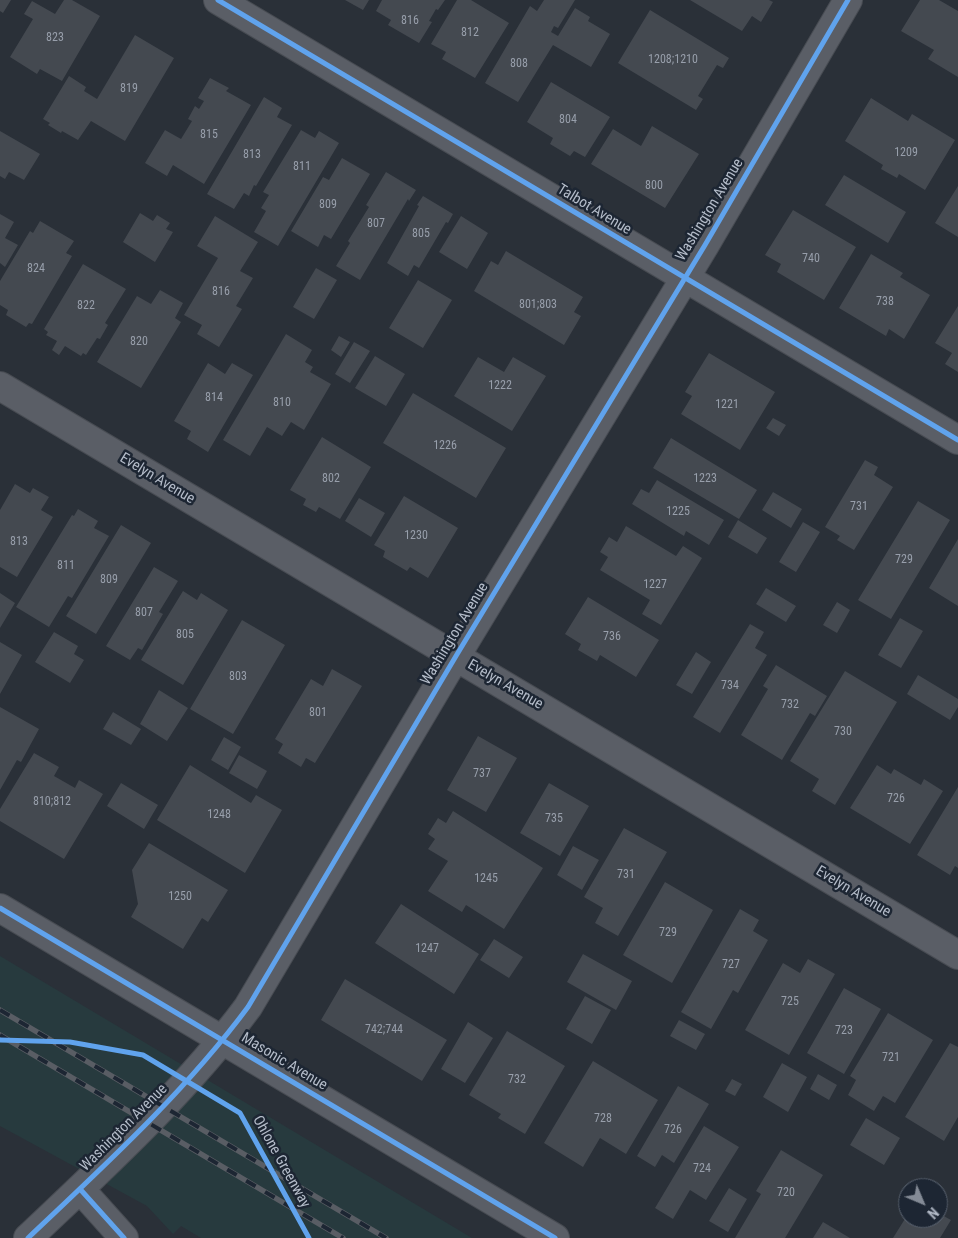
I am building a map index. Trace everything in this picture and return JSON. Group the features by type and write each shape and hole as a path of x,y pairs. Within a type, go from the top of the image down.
{"street":[{"name":"Talbot Avenue","path":"218,0 958,440"},
{"name":"Washington Avenue","path":"28,1238 174,1096 223,1041 248,1007 456,656 685,278 848,0"},
{"name":"Evelyn Avenue","path":"0,386 958,955"},
{"name":"Masonic Avenue","path":"0,908 555,1238"},
{"path":"80,1189 124,1238"}],"green space":[{"path":"0,956 472,1238 201,1238 181,1226 173,1234 147,1206 0,1126"}],"building":[{"path":"0,0 11,0 3,13 0,11"},
{"path":"64,0 72,0 100,16 62,81 40,69 37,74 10,57 33,19 24,14 32,1 55,14"},
{"path":"345,0 369,0 363,10"},
{"path":"382,0 445,0 438,10 436,9 429,21 432,22 419,43 388,25 391,20 376,11"},
{"path":"457,0 471,0 509,23 475,78 442,59 446,52 431,44"},
{"path":"544,0 575,0 558,28 554,26 551,32 558,36 575,8 590,17 588,21 610,34 591,67 553,45 518,102 485,83 530,6 537,11"},
{"path":"690,0 769,0 773,2 761,22 752,16 742,31"},
{"path":"920,0 939,0 958,11 958,77 928,59 934,50 901,31"},
{"path":"650,10 729,58 723,68 717,65 698,96 703,99 696,110 618,63"},
{"path":"135,35 174,58 125,141 91,121 78,140 48,125 50,123 43,119 69,76 86,87 84,91 97,99"},
{"path":"210,78 229,88 226,91 251,105 204,184 173,165 167,176 145,163 165,130 181,139 192,121 188,119 195,106 199,109 204,101 198,98"},
{"path":"551,82 610,117 585,157 574,151 570,156 550,144 553,138 527,122"},
{"path":"264,97 282,108 277,117 292,125 256,186 254,185 249,196 244,193 234,209 207,194"},
{"path":"871,98 908,121 912,114 955,140 925,190 899,174 897,178 881,169 883,165 845,141"},
{"path":"652,126 699,154 665,208 591,164 613,129 641,146"},
{"path":"301,130 315,138 319,131 339,143 278,246 254,232 266,211 261,208 269,195 263,192"},
{"path":"0,131 40,154 24,180 9,172 5,179 0,176"},
{"path":"342,158 370,174 331,239 324,235 318,247 291,231 323,177 329,180"},
{"path":"386,172 416,190 409,201 408,199 360,280 336,266 350,243 348,241 369,207 366,205"},
{"path":"844,175 906,212 888,243 825,205"},
{"path":"958,186 958,237 935,223"},
{"path":"423,196 453,214 448,223 446,222 419,268 414,265 408,276 387,263"},
{"path":"793,210 856,247 824,300 777,272 781,264 765,255"},
{"path":"140,213 153,221 157,215 170,223 166,229 173,232 155,262 123,242"},
{"path":"0,214 14,222 5,238 18,245 5,267 0,263"},
{"path":"215,216 258,242 240,271 253,278 236,306 242,309 219,347 197,334 202,325 184,315 218,258 197,246"},
{"path":"461,216 488,233 467,269 439,252"},
{"path":"40,221 74,241 66,253 72,256 32,324 29,323 26,327 6,315 8,310 0,305 0,281 30,231 33,233"},
{"path":"506,251 583,297 574,312 581,316 564,345 474,291 491,261 498,265"},
{"path":"871,254 903,273 900,277 930,295 904,339 889,329 886,336 839,308"},
{"path":"83,264 126,289 105,323 108,325 100,339 97,338 86,355 83,353 81,356 65,346 59,355 52,350 57,341 46,335 48,332 44,329"},
{"path":"316,268 337,280 314,319 293,307"},
{"path":"418,280 452,300 423,348 389,328"},
{"path":"160,290 183,303 175,318 181,322 141,388 97,362 137,296 151,304"},
{"path":"958,306 958,372 945,364 952,353 935,343"},
{"path":"286,334 312,350 305,362 313,367 310,372 331,384 304,430 291,422 282,436 267,427 250,456 223,440"},
{"path":"339,336 350,342 341,357 331,350"},
{"path":"354,342 370,351 350,383 335,374"},
{"path":"709,353 775,392 740,450 681,414 692,396 685,392"},
{"path":"375,356 405,374 386,406 355,388"},
{"path":"478,357 504,372 513,357 546,376 512,431 454,396"},
{"path":"208,363 225,374 232,363 253,375 208,452 187,439 191,431 174,421"},
{"path":"413,393 506,448 476,498 383,443"},
{"path":"773,418 786,425 779,436 766,428"},
{"path":"322,437 371,467 340,519 319,507 316,512 303,505 306,499 290,490"},
{"path":"671,438 757,490 739,519 653,468"},
{"path":"865,460 878,467 874,475 893,487 854,550 837,540 840,536 825,527"},
{"path":"657,480 724,520 709,545 686,531 684,536 632,504 641,489 649,493"},
{"path":"15,484 30,493 33,488 49,497 41,510 53,517 17,577 0,567 0,510"},
{"path":"773,492 802,509 791,528 762,510"},
{"path":"404,496 458,528 428,578 410,567 407,571 383,557 385,551 374,545"},
{"path":"359,498 385,513 371,537 345,521"},
{"path":"918,501 950,520 891,619 858,600"},
{"path":"78,509 98,521 94,528 109,536 72,598 68,596 49,627 16,607 72,515 74,516"},
{"path":"738,520 767,538 757,554 728,537"},
{"path":"803,522 820,532 796,572 779,562"},
{"path":"121,525 151,543 96,634 66,616"},
{"path":"626,526 676,556 683,546 702,558 661,625 642,614 650,600 600,570 608,557 600,552 609,537 617,542"},
{"path":"958,539 958,606 929,588"},
{"path":"154,567 178,581 159,612 163,614 142,650 138,648 130,660 106,646"},
{"path":"766,588 796,606 786,622 756,604"},
{"path":"183,591 197,600 201,593 228,610 183,685 141,660"},
{"path":"0,593 15,603 0,628"},
{"path":"588,597 659,640 636,677 600,655 597,661 578,650 581,644 565,634"},
{"path":"837,602 850,610 837,633 823,625"},
{"path":"900,618 923,631 901,668 878,655"},
{"path":"242,620 285,645 233,734 190,709"},
{"path":"750,624 764,632 755,648 767,655 720,733 693,717"},
{"path":"54,632 78,646 74,654 84,660 70,683 35,662"},
{"path":"0,642 22,655 0,694"},
{"path":"696,652 711,662 692,694 676,685"},
{"path":"776,665 827,696 815,716 810,713 782,760 741,735 768,689 763,686"},
{"path":"332,669 362,686 315,763 306,758 301,767 278,753 283,744 275,739 311,679 323,686"},
{"path":"845,671 897,702 835,805 812,791 819,779 790,761"},
{"path":"918,675 958,699 958,707 950,720 907,694"},
{"path":"159,690 188,708 167,741 140,724"},
{"path":"0,707 39,729 21,762 17,760 0,790"},
{"path":"113,712 141,729 131,745 103,729"},
{"path":"478,736 517,758 486,812 447,790"},
{"path":"224,737 241,747 228,770 211,760"},
{"path":"34,753 59,767 54,776 75,788 79,780 103,794 64,859 0,821 0,809"},
{"path":"239,755 267,771 257,789 229,773"},
{"path":"190,765 251,803 256,795 282,810 245,873 157,820"},
{"path":"877,765 891,774 894,769 921,785 924,779 943,791 910,844 850,808"},
{"path":"121,783 158,805 144,829 107,806"},
{"path":"549,783 589,806 560,856 520,833"},
{"path":"958,787 958,868 955,866 950,875 917,855"},
{"path":"453,811 543,868 504,929 466,905 462,912 428,891 448,861 428,849 435,839 428,834 438,818 446,823"},
{"path":"624,828 667,852 618,936 595,923 603,908 584,897"},
{"path":"149,843 228,890 208,922 202,918 183,949 131,917 138,904 132,870"},
{"path":"573,846 599,860 582,890 557,875"},
{"path":"665,882 713,910 672,983 623,955"},
{"path":"401,904 479,954 454,994 375,943"},
{"path":"740,909 759,920 753,931 768,940 738,993 733,990 711,1029 681,1012"},
{"path":"494,939 523,957 509,978 480,960"},
{"path":"583,954 632,981 616,1010 567,982"},
{"path":"808,959 835,974 789,1055 745,1030 783,963 800,973"},
{"path":"345,979 447,1040 422,1081 321,1020"},
{"path":"844,988 881,1009 844,1074 807,1053"},
{"path":"585,996 611,1010 592,1044 566,1029"},
{"path":"888,1013 933,1040 895,1103 883,1096 874,1111 848,1095 856,1080 850,1076"},
{"path":"679,1020 705,1034 696,1050 670,1036"},
{"path":"468,1022 493,1038 465,1083 441,1069"},
{"path":"507,1031 565,1066 525,1134 498,1118 501,1114 469,1095"},
{"path":"950,1043 958,1047 958,1117 944,1141 905,1117"},
{"path":"593,1061 658,1100 626,1154 600,1138 583,1167 544,1143"},
{"path":"782,1063 807,1077 788,1112 763,1097"},
{"path":"818,1074 837,1085 829,1100 810,1089"},
{"path":"732,1079 742,1084 735,1096 725,1091"},
{"path":"678,1086 709,1104 674,1163 662,1155 655,1167 637,1156"},
{"path":"866,1118 900,1138 884,1165 850,1145"},
{"path":"704,1126 739,1147 706,1200 690,1190 673,1219 655,1208"},
{"path":"781,1150 823,1175 785,1238 735,1238 761,1194 756,1191"},
{"path":"729,1188 747,1199 728,1232 709,1221"},
{"path":"823,1222 850,1238 813,1238"},
{"path":"899,1228 946,1228 940,1238 893,1238"}],"railway":[{"path":"0,1010 386,1238"},
{"path":"0,1035 343,1238"}],"cycle path":[{"path":"218,0 958,440"},
{"path":"28,1238 115,1156 171,1099 248,1007 456,656 705,245 848,0"},
{"path":"0,908 555,1238"},
{"name":"Ohlone Greenway","path":"0,1040 70,1042 143,1055 240,1113 309,1238"},
{"path":"80,1189 124,1238"}]}
